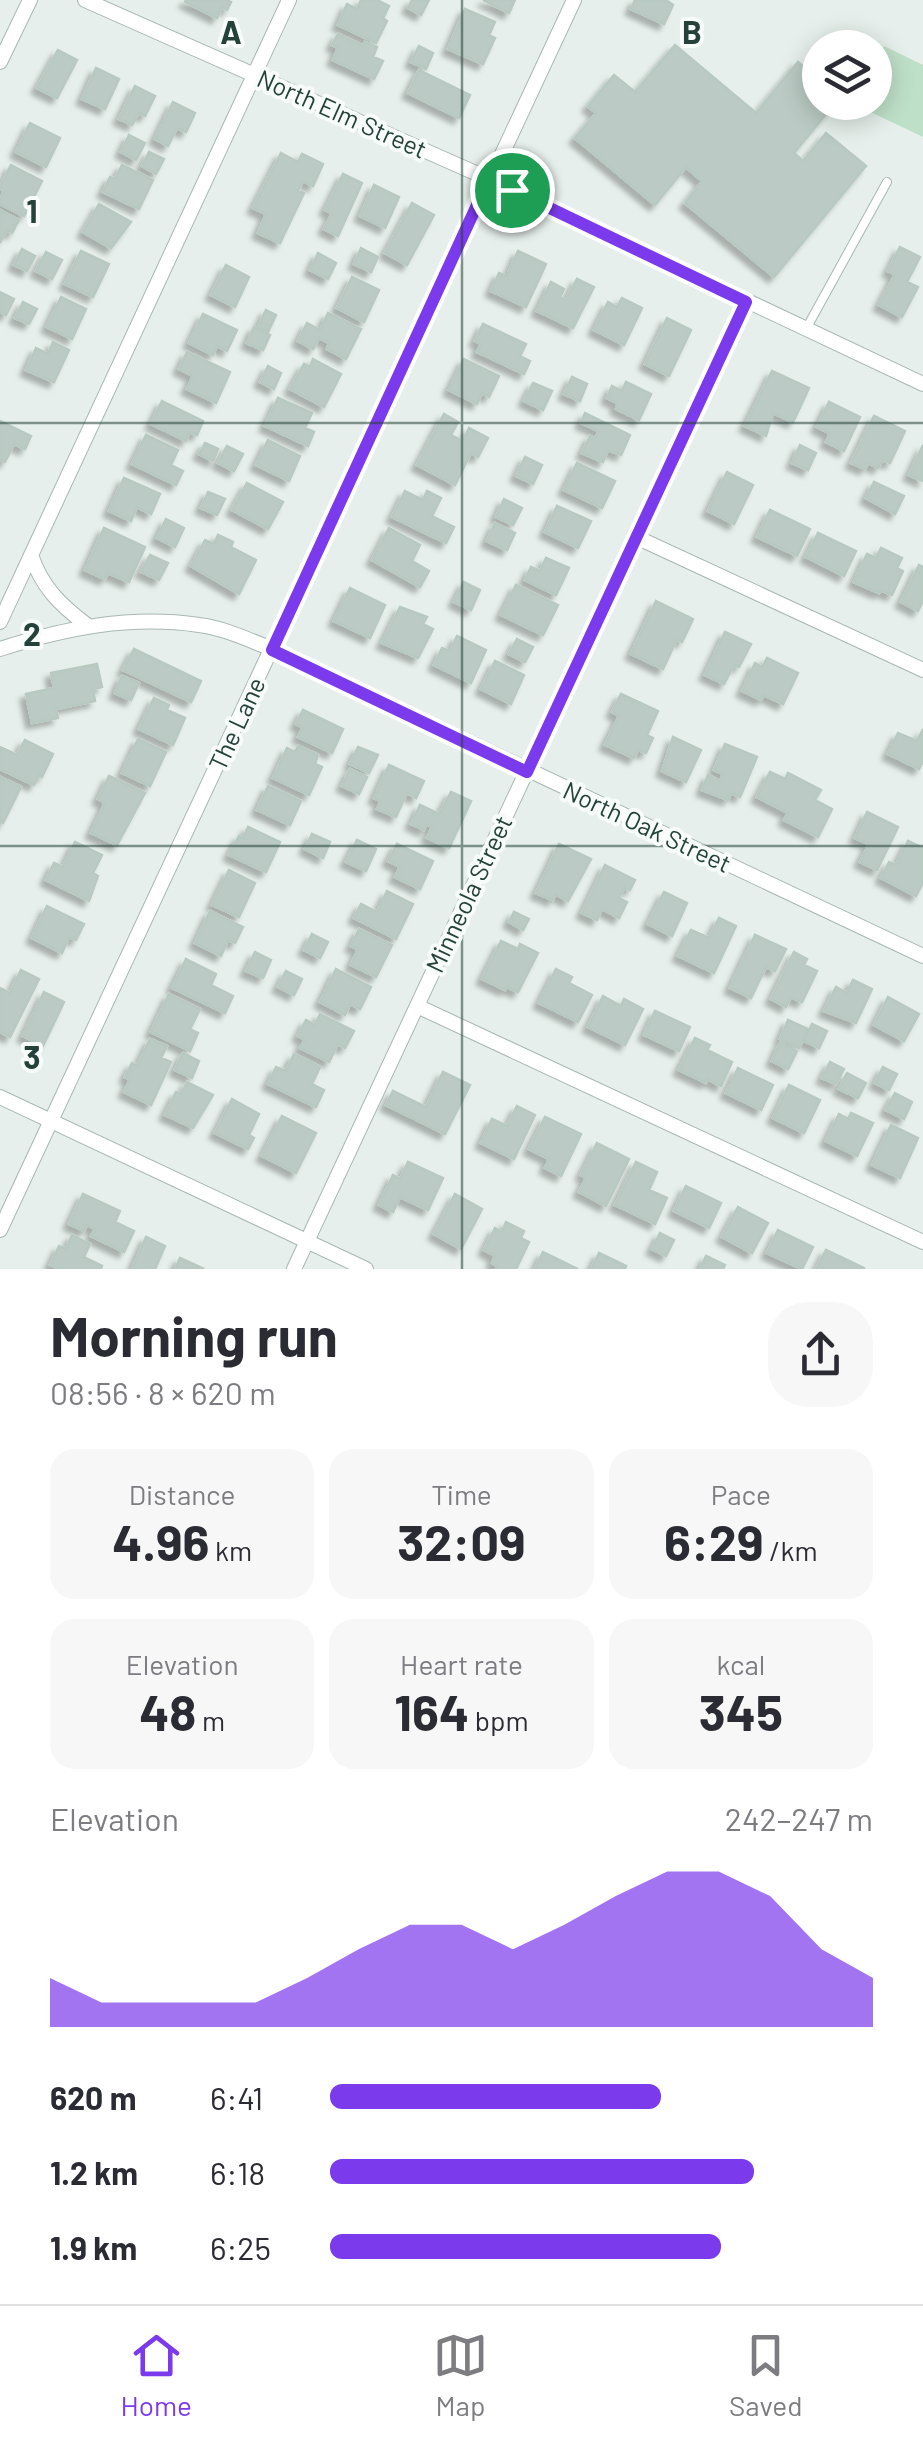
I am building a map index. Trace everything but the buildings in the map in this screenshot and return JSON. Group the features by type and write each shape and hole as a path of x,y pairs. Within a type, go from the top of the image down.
{"street":[{"path":"0,62 30,0"},
{"name":"North Elm Street","path":"85,0 489,179 923,384"},
{"path":"0,622 289,0"},
{"name":"The Lane","path":"0,1230 574,0"},
{"name":"Minneola Street","path":"294,1269 746,302"},
{"path":"636,536 923,670"},
{"path":"32,555 48,590 60,605 87,625"},
{"name":"North Oak Street","path":"0,649 87,625 201,625 272,650 923,956"},
{"path":"417,1006 923,1242"},
{"path":"0,1097 366,1269"}],"lane":[{"path":"806,330 888,182"}],"green space":[{"path":"892,50 923,65 923,137 887,120 892,120"}],"route":[{"path":"489,179 512,190 746,302 527,772 272,650 489,179"}]}
